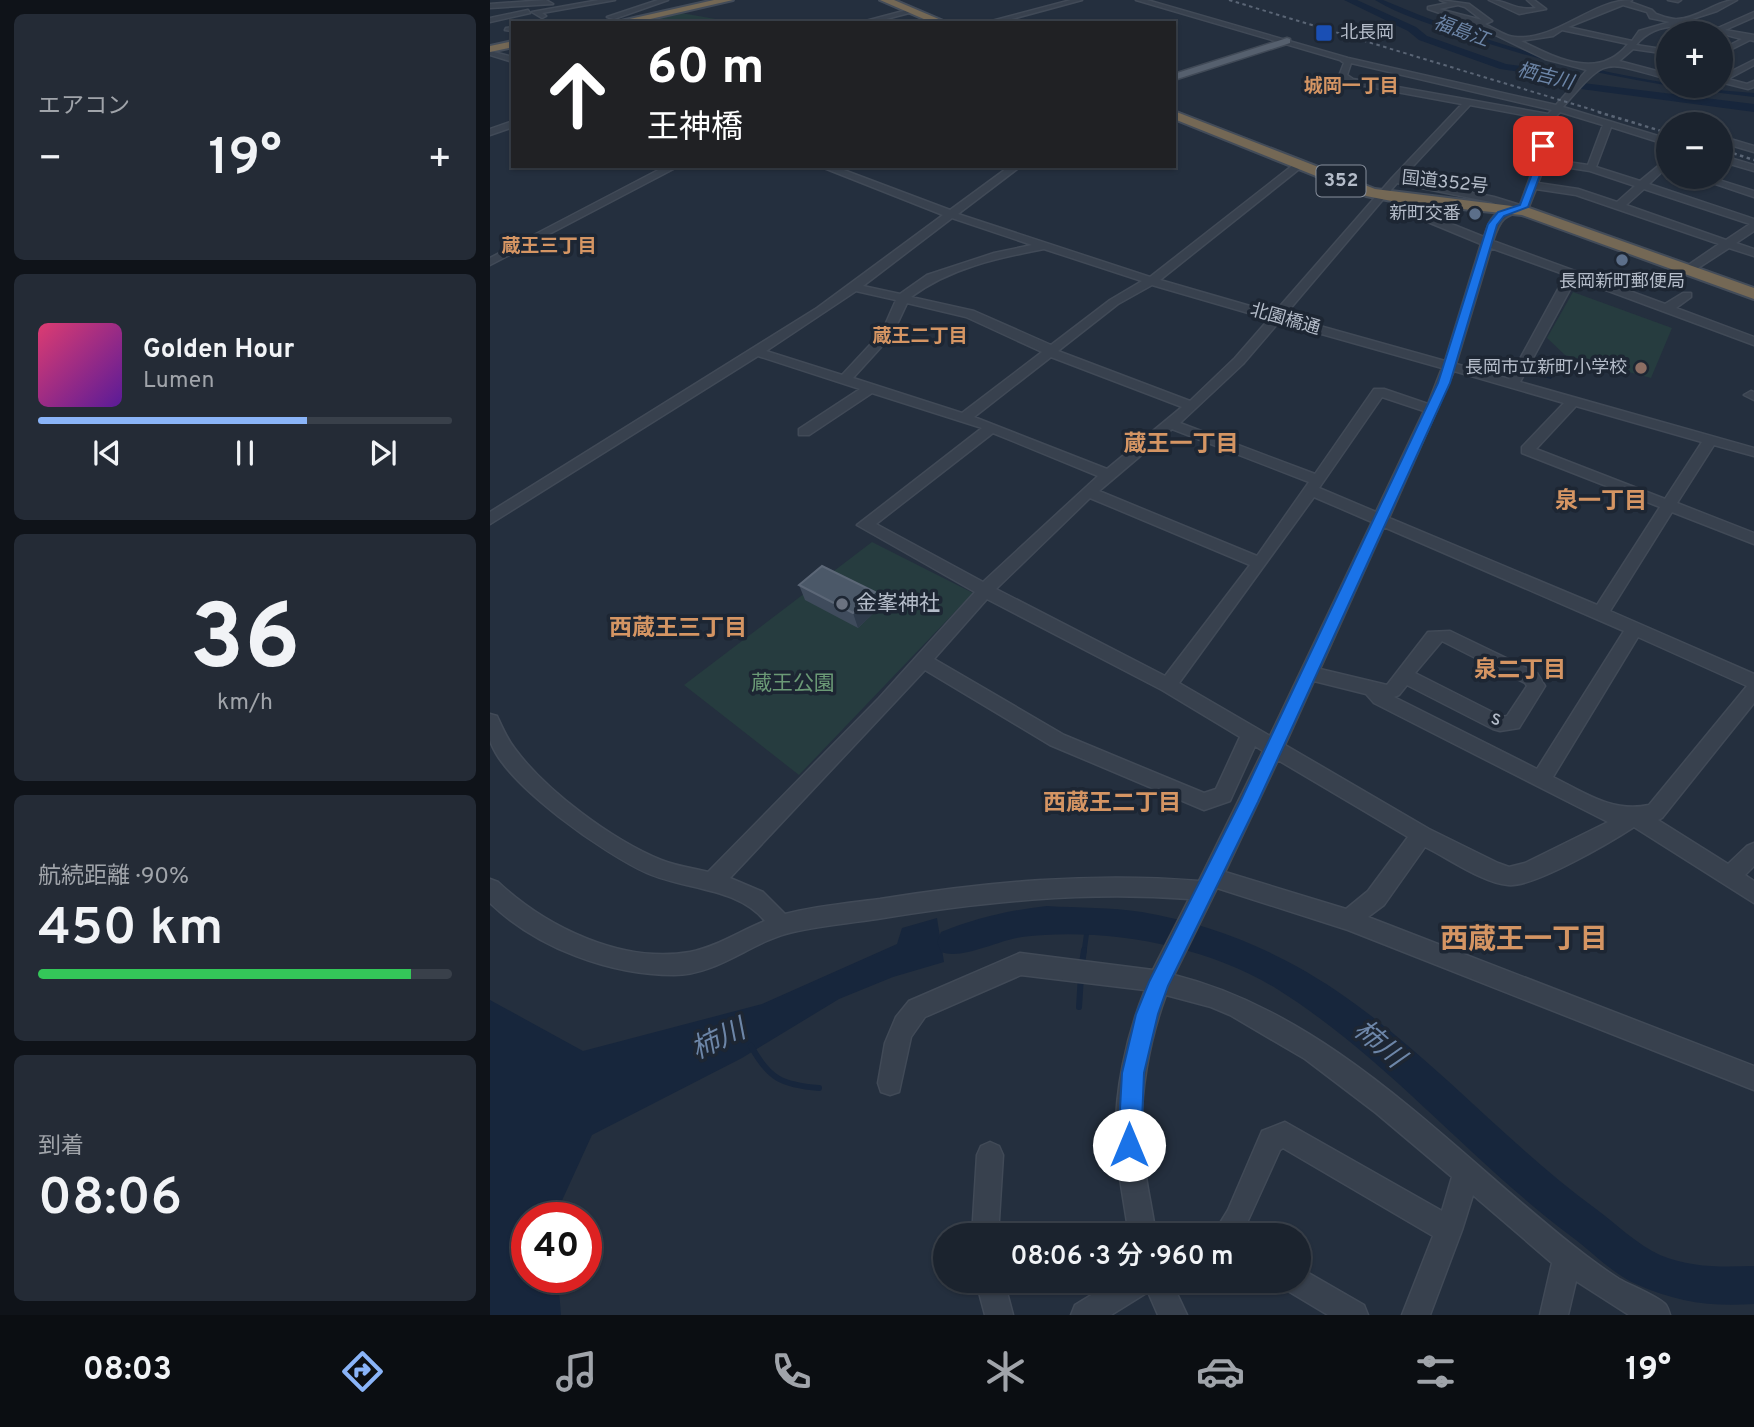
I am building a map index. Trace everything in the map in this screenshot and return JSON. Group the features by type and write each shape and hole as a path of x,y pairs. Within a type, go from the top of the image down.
{"highway":[{"path":"617,21 728,0"},
{"path":"885,0 938,21"},
{"path":"490,51 511,45"},
{"name":"国道352号","path":"1176,116 1381,195 1517,210 1754,294"}],"main road":[{"path":"1176,76 1287,41"}],"street":[{"path":"490,21 612,0"},
{"path":"627,0 627,6 638,9"},
{"path":"600,15 617,21 638,9 665,0"},
{"path":"995,21 1079,0"},
{"path":"1139,0 1347,60 1556,108 1656,138"},
{"path":"1444,0 1461,2 1488,21"},
{"path":"1492,0 1520,12 1542,9 1530,0"},
{"path":"1608,0 1624,2 1650,11 1653,16 1677,21 1734,0"},
{"path":"1671,0 1678,0"},
{"path":"490,6 544,1 555,8"},
{"path":"1461,2 1430,8 1478,23 1548,57 1589,73"},
{"path":"1512,40 1550,34 1624,2"},
{"path":"571,15 587,12 578,4"},
{"path":"1726,4 1754,12"},
{"path":"869,21 911,10"},
{"path":"1733,23 1754,12"},
{"path":"546,21 551,20"},
{"path":"1478,23 1499,20"},
{"path":"490,21 499,28"},
{"path":"1562,28 1656,50"},
{"path":"1141,1223 1129,1145 1130,1097 1147,1014 1162,977 1274,748 1431,410 1449,368 1486,242 1497,218 1501,214 1524,207 1541,161 1543,146 1539,133 1548,117 1589,73 1622,57 1646,31 1656,28"},
{"path":"1733,35 1752,38"},
{"path":"1733,47 1752,38"},
{"path":"1287,41 1306,39"},
{"path":"490,51 510,60"},
{"path":"490,66 510,60"},
{"path":"1347,60 1343,75 1349,80 1548,117"},
{"path":"1611,61 1656,74"},
{"path":"1733,73 1754,62"},
{"path":"1733,67 1754,73"},
{"path":"1733,83 1748,87 1754,83"},
{"path":"713,881 923,661 986,591 1088,492 1192,406 1278,318 1381,195 1468,102"},
{"path":"1591,168 1608,123"},
{"path":"490,132 511,125"},
{"path":"1733,143 1754,149"},
{"path":"1541,161 1591,168 1754,224"},
{"path":"1733,162 1754,168"},
{"path":"963,419 1114,302 1151,281 1300,164"},
{"path":"490,262 670,168"},
{"name":"北園橋通","path":"829,168 952,215 1151,281 1449,368 1754,452"},
{"path":"494,517 757,352 854,287 1013,168"},
{"path":"1623,207 1656,175"},
{"path":"1646,186 1656,179"},
{"path":"1395,180 1494,200 1517,210"},
{"path":"1532,185 1578,192 1754,253"},
{"path":"1733,187 1754,194"},
{"path":"1402,199 1410,211 1486,242 1754,341"},
{"path":"1688,271 1754,224"},
{"path":"845,379 870,357 900,310 902,298 931,277 998,255 1046,246"},
{"path":"1512,385 1568,282 1577,276"},
{"path":"854,287 970,314 1047,348 1048,352 1192,406"},
{"path":"1666,309 1688,295"},
{"path":"757,352 992,427 1108,475"},
{"path":"804,432 869,389"},
{"path":"1168,685 1260,563 1379,392 1431,410"},
{"path":"1573,401 1527,450 1754,539"},
{"path":"1171,425 1314,485 1380,521 1600,613 1754,682"},
{"path":"992,427 865,525 1168,685 1422,835 1484,867 1509,876 1528,872 1605,835 1633,817 1655,812 1754,690"},
{"path":"1600,613 1711,439"},
{"path":"1088,492 1260,563"},
{"path":"1541,780 1634,629"},
{"name":"s","path":"1308,673 1384,692 1393,690 1434,636 1444,635 1531,678 1536,686 1512,723 1500,724 1405,676"},
{"path":"923,661 1057,740 1205,802 1223,795 1250,735"},
{"path":"1371,688 1380,698 1608,814 1633,817 1660,830 1754,893"},
{"path":"490,721 517,764 591,830 652,866 745,892 768,907 781,925"},
{"path":"1349,920 1376,898 1422,835"},
{"path":"1730,877 1754,852"},
{"path":"490,889 527,919 568,941 636,961 677,964 735,947 781,925 981,893 1162,888 1203,891 1349,920 1754,1078"},
{"path":"890,1083 897,1038 905,1020 917,1009 1020,964 1162,977 1238,1006 1284,1032 1385,1104 1567,1258 1608,1288 1656,1315"},
{"path":"1234,1223 1271,1140 1285,1135 1449,1230"},
{"path":"986,1223 990,1155"},
{"path":"1416,1315 1449,1230 1466,1172"},
{"path":"1554,1315 1567,1258"},
{"path":"1311,1289 1354,1315"},
{"path":"993,1293 999,1315"},
{"path":"1085,1315 1121,1293"},
{"path":"1163,1293 1173,1315"}],"green space":[{"path":"681,13 727,21 643,21"},
{"path":"1573,292 1672,328 1651,378 1565,355 1547,338"},
{"name":"蔵王公園","path":"872,542 973,593 799,775 684,685"}],"water":[{"path":"1539,355 1563,362 1561,366 1558,365 1551,379 1529,373"},
{"path":"937,918 944,962 893,977 839,999 742,1058 592,1135 561,1202 511,1202 511,1293 559,1293 561,1315 490,1315 490,1000 583,1051 762,1004 897,944 902,928"}],"building":[{"path":"822,566 875,592 853,613 799,585"}],"waterway":[{"name":"栖吉川","path":"1349,0 1412,29 1423,38 1504,67 1536,71 1581,86 1754,108"},
{"name":"福島江","path":"1378,0 1520,52 1593,71 1656,83"},
{"name":"福島江","path":"1733,93 1754,95"},
{"name":"柿川","path":"952,942 1006,925 1047,920 1141,926 1214,944 1255,961 1287,978 1350,1020 1387,1049 1484,1140 1562,1207 1646,1269 1681,1282 1715,1287 1754,1285"},
{"path":"1084,952 1088,923"},
{"path":"1082,964 1084,950"},
{"path":"1079,1007 1081,976"},
{"path":"751,1046 764,1066 778,1078 795,1085 819,1088"}],"railway":[{"path":"1229,0 1603,113"},
{"path":"1598,112 1656,129"},
{"path":"1733,153 1754,160"}],"place":[{"name":"北長岡","path":"1324,33"},
{"name":"新町交番","path":"1475,214"},
{"name":"長岡新町郵便局","path":"1622,260"},
{"name":"長岡市立新町小学校","path":"1641,368"},
{"name":"金峯神社","path":"842,604"}],"district":[{"name":"城岡一丁目","path":"1351,87"},
{"name":"蔵王三丁目","path":"549,247"},
{"name":"蔵王二丁目","path":"920,337"},
{"name":"蔵王一丁目","path":"1181,445"},
{"name":"泉一丁目","path":"1601,502"},
{"name":"西蔵王三丁目","path":"678,629"},
{"name":"泉二丁目","path":"1520,671"},
{"name":"西蔵王二丁目","path":"1112,804"},
{"name":"西蔵王一丁目","path":"1524,941"}],"route":[{"path":"1129,1145 1133,1073 1147,1014 1159,982 1249,802 1444,383 1493,224 1501,214 1524,207 1541,161 1543,146"}]}
